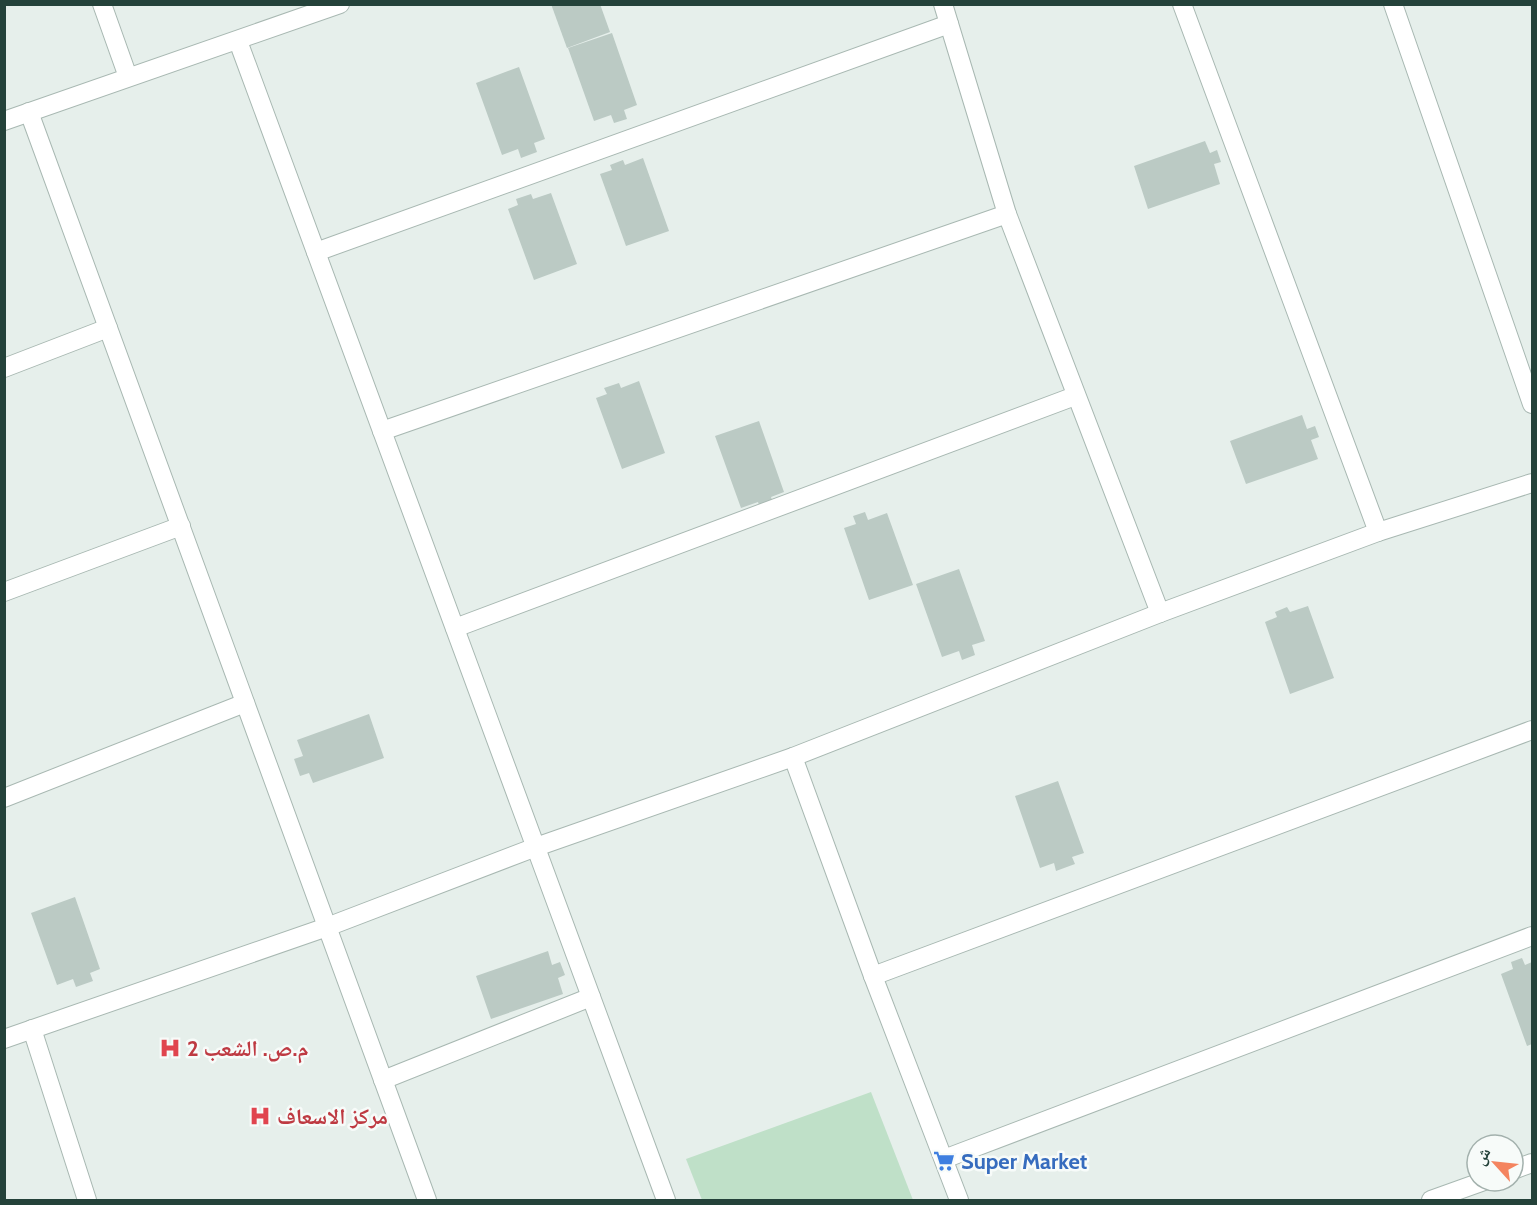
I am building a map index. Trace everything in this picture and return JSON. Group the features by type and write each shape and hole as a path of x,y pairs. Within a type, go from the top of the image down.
{"street":[{"path":"102,4 128,77"},
{"path":"4,121 340,4"},
{"path":"943,4 1007,214 1160,613"},
{"path":"1182,4 1378,532"},
{"path":"1393,4 1533,404"},
{"path":"316,252 949,24"},
{"path":"238,41 591,997 662,1199"},
{"path":"29,112 427,1200"},
{"path":"382,431 1007,214"},
{"path":"4,368 108,328"},
{"path":"455,628 1075,396"},
{"path":"4,1039 327,927 536,847 794,756 1160,613 1378,532 1533,483"},
{"path":"4,592 180,526"},
{"path":"4,798 245,703"},
{"path":"873,976 1533,730"},
{"path":"794,756 873,976 959,1200"},
{"path":"944,1159 1533,936"},
{"path":"383,1080 591,997"},
{"path":"32,1029 87,1200"},
{"path":"1431,1200 1465,1188"}],"green space":[{"path":"871,1092 913,1200 702,1200 686,1159"}],"building":[{"path":"551,4 600,4 610,32 567,48"},
{"path":"612,33 637,105 624,110 627,119 614,123 611,115 594,121 568,48"},
{"path":"519,67 545,139 534,143 537,152 521,158 518,149 502,155 476,83"},
{"path":"1205,141 1210,153 1217,150 1221,162 1214,164 1220,184 1148,209 1134,166"},
{"path":"643,158 669,231 626,246 600,174 612,170 610,165 623,160 625,165"},
{"path":"551,193 577,264 534,280 508,209 518,205 516,199 531,194 533,199"},
{"path":"639,381 665,453 622,469 596,398 607,394 604,388 619,383 621,388"},
{"path":"1302,415 1307,429 1315,426 1319,437 1311,440 1318,459 1246,484 1230,441"},
{"path":"759,421 784,492 771,497 774,506 761,511 758,502 741,508 715,436"},
{"path":"865,512 868,520 887,513 913,585 869,600 844,528 856,524 853,516"},
{"path":"959,569 985,641 972,645 975,655 962,660 959,651 942,657 916,584"},
{"path":"1308,606 1334,678 1290,694 1265,622 1277,617 1275,612 1287,607 1290,612"},
{"path":"369,714 384,758 313,783 309,773 300,776 294,759 303,756 297,740"},
{"path":"1058,781 1084,853 1072,857 1075,864 1056,871 1054,863 1040,868 1015,796"},
{"path":"75,897 100,969 90,973 93,981 76,987 73,979 57,985 31,913"},
{"path":"548,951 552,965 560,962 565,975 558,978 563,994 491,1019 476,976"},
{"path":"1522,958 1525,965 1532,962 1532,1044 1527,1046 1501,974 1513,969 1511,962"}],"place":[{"name":"م.ص. الشعب 2","path":"170,1048"},
{"name":"مركز الاسعاف","path":"260,1116"},
{"name":"Super Market","path":"944,1161"}]}
